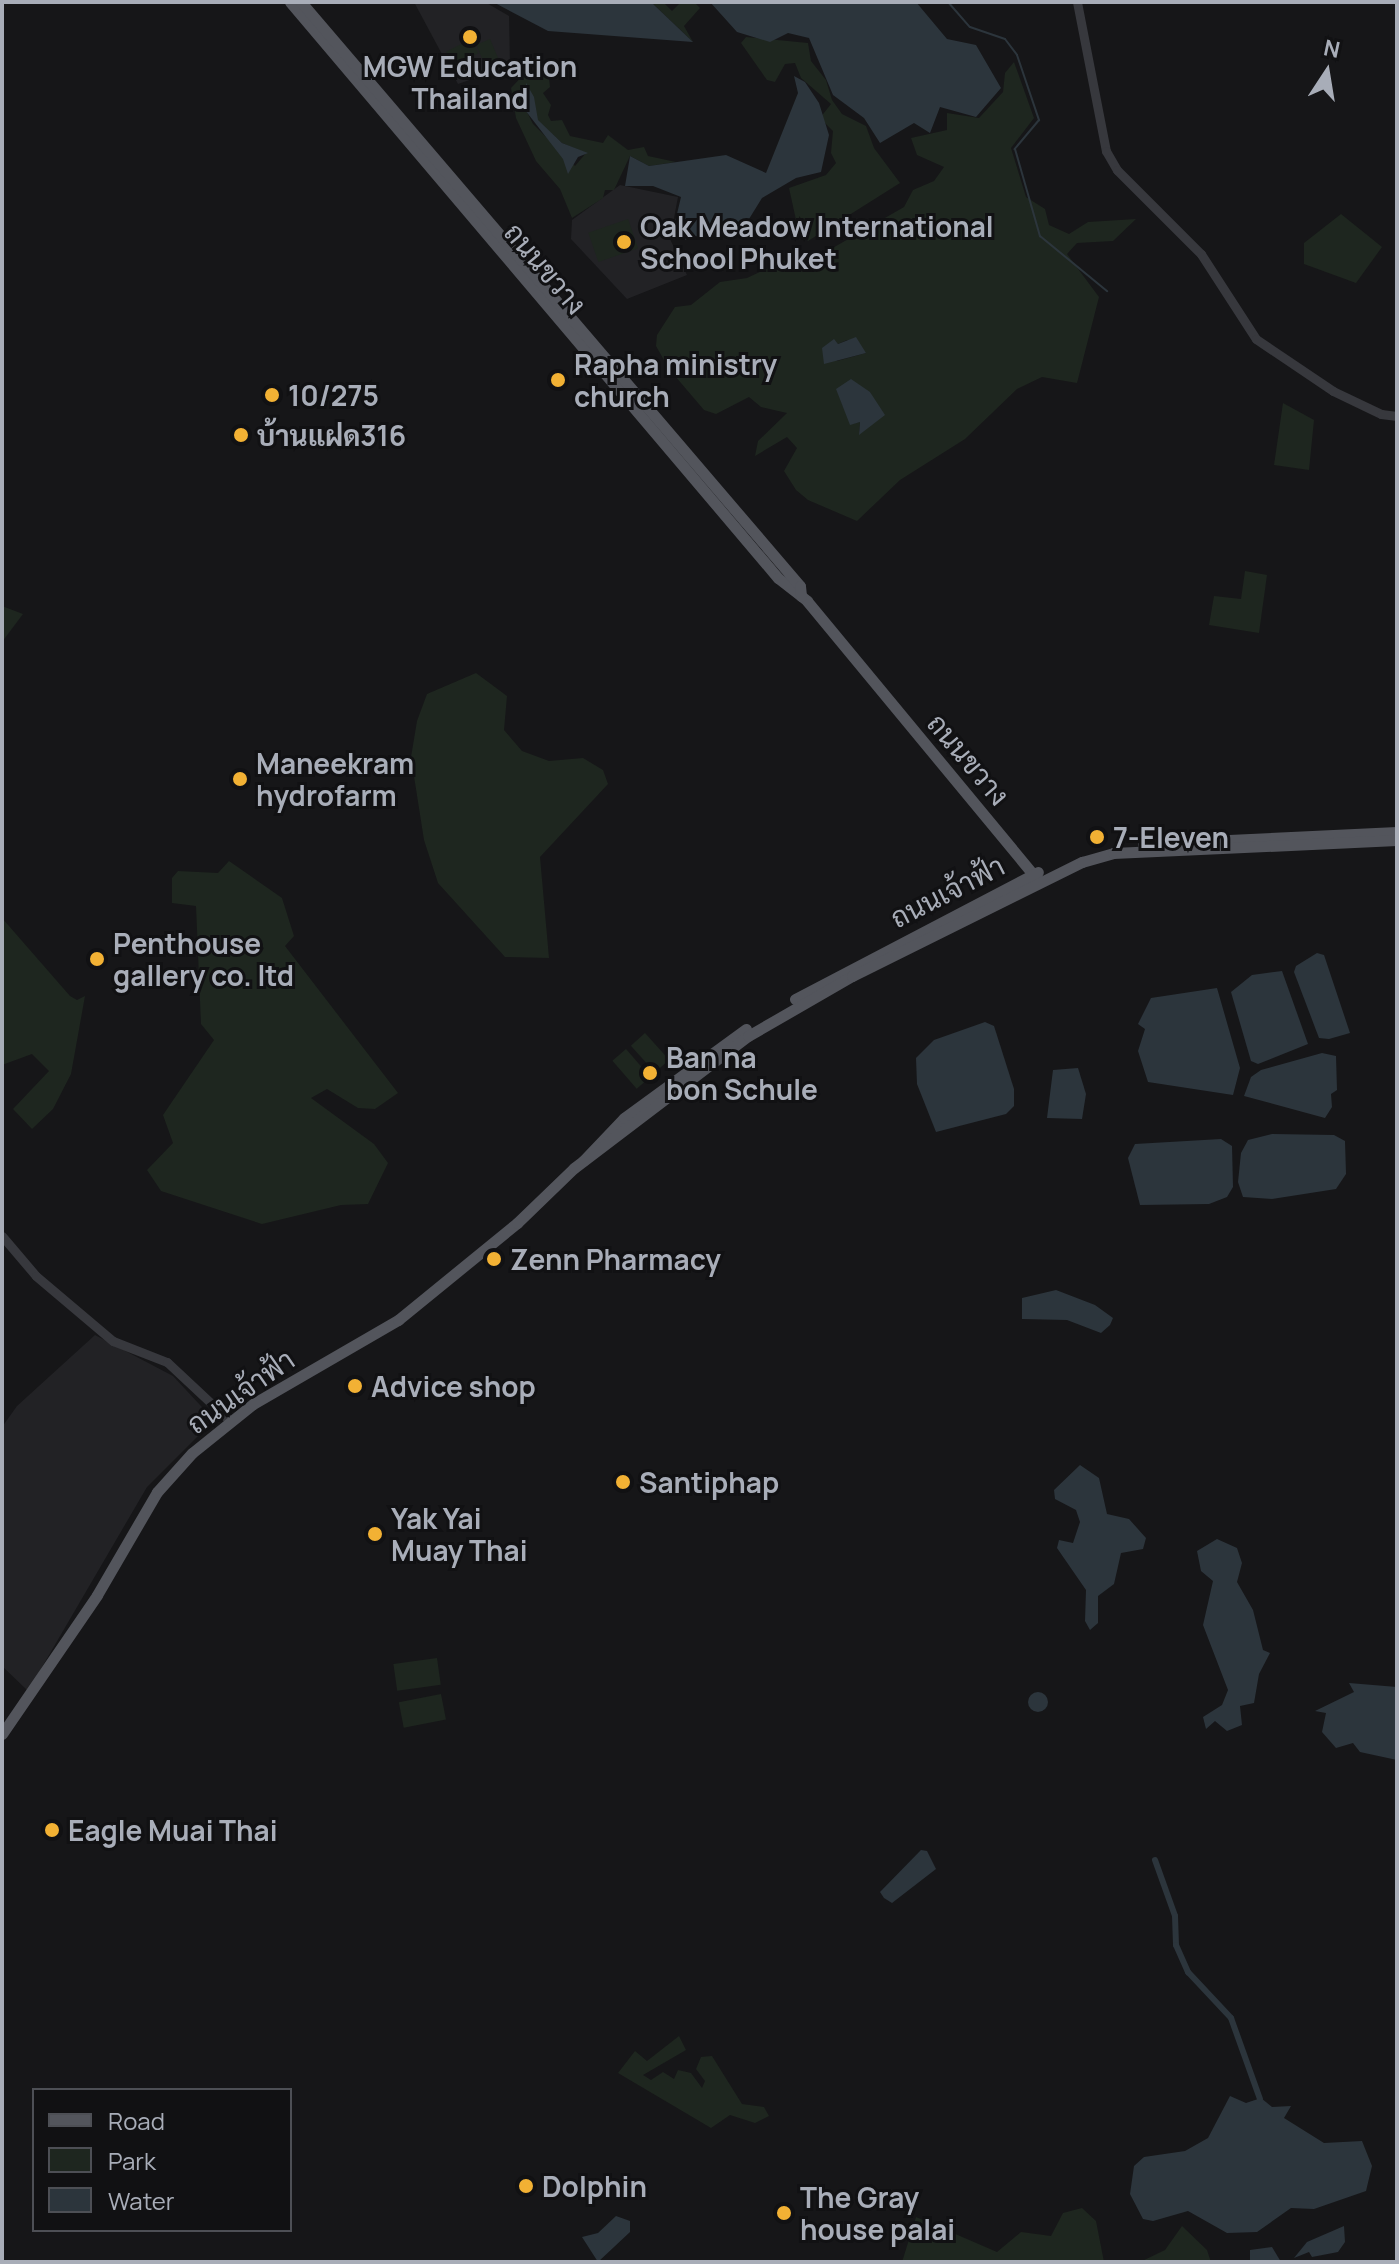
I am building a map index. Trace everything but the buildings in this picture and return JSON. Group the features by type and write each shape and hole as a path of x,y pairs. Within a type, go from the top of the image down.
{"main road":[{"name":"ถนนขวาง","path":"290,2 412,139 720,500 778,578 801,596 1035,877"},
{"name":"ถนนขวาง","path":"301,2 412,139"},
{"name":"ถนนเจ้าฟ้า","path":"2,1734 97,1595 157,1492 192,1453 230,1421 398,1320 517,1223 583,1161 793,1007 1035,877 1114,846 1397,832"},
{"name":"ถนนเจ้าฟ้า","path":"1035,877 1113,853 1397,840"}],"street":[{"path":"1077,2 1106,151 1117,170 1201,254 1256,339 1333,391 1381,414 1397,416"},
{"path":"2,1236 36,1276 113,1341 167,1362 230,1421"}],"shaded area":[{"name":"MGW Education Thailand","path":"414,2 485,2 509,16 510,66 458,84"},
{"name":"Oak Meadow International School Phuket","path":"620,185 678,197 670,239 687,275 627,299 571,239 572,220"},
{"path":"95,1335 173,1376 214,1420 147,1487 28,1691 2,1666 2,1427 17,1406"}],"green space":[{"path":"651,2 663,2 672,11 681,2 694,2 700,8 684,26 693,42"},
{"path":"746,37 808,43 811,61 826,80 832,100 842,114 866,126 874,148 900,183 808,241 798,229 789,188 826,175 836,163 831,153 833,131 820,118 831,104 801,78 795,63 785,64 775,82 767,80 741,43"},
{"path":"471,39 478,53 453,66 446,52"},
{"path":"490,39 502,67 488,72 476,45"},
{"path":"1014,62 1034,118 1011,148 1026,197 1045,209 1049,225 1069,234 1088,222 1136,219 1113,241 1077,243 1067,254 1099,297 1077,383 1042,377 1017,389 965,439 900,480 857,521 808,500 796,490 784,471 797,448 787,437 755,456 758,441 787,413 761,407 749,397 716,414 704,410 669,369 656,346 657,335 675,307 691,305 720,282 747,278 788,259 810,261 904,207 913,190 934,181 944,167 917,155 911,138 947,130 947,113 979,118 1003,92 1005,73","holes":["834,340 838,344 847,340 866,353 837,361","870,392 873,399 859,433 860,422 851,424 841,401"]},
{"path":"527,71 549,78 550,87 543,93 551,105 548,115 551,121 562,120 570,136 603,143 608,135 628,150 644,147 648,156 676,162 649,166 630,156 614,190 605,190 603,198 572,218 560,189 536,161 516,118 511,88","holes":["530,100 537,120 562,143 586,153 575,166 533,124 526,110"]},
{"path":"1341,214 1382,247 1356,283 1304,264 1304,243"},
{"path":"628,219 638,248 598,262 588,233"},
{"path":"1283,403 1314,420 1309,470 1274,465"},
{"path":"1245,571 1267,575 1259,633 1209,625 1214,596 1241,599"},
{"path":"2,606 23,614 2,642"},
{"path":"476,673 507,696 504,730 522,751 549,761 583,758 603,770 608,784 540,857 549,958 505,957 438,883 424,840 411,757 417,721 427,694"},
{"path":"229,861 282,898 294,936 285,946 398,1093 375,1109 358,1108 327,1089 311,1098 374,1144 388,1163 368,1204 341,1205 262,1224 161,1191 147,1170 173,1143 163,1115 214,1040 201,1024 196,906 172,903 172,878 178,871 218,873"},
{"path":"2,918 70,996 77,1000 85,996 71,1074 53,1109 32,1129 13,1109 49,1071 32,1054 2,1065"},
{"path":"645,1033 669,1060 655,1072 631,1046"},
{"path":"626,1049 650,1077 637,1089 612,1061"},
{"path":"437,1658 441,1685 397,1691 393,1664"},
{"path":"441,1694 446,1720 404,1728 399,1702"},
{"path":"679,2036 686,2050 643,2075 651,2080 663,2072 674,2079 678,2070 691,2073 702,2088 705,2081 696,2069 701,2057 712,2056 742,2104 764,2107 769,2116 755,2123 730,2115 711,2128 618,2073 635,2051 647,2061"},
{"path":"1082,2208 1096,2221 1104,2262 902,2262 916,2217 997,2252 1021,2232 1051,2236 1063,2213"},
{"path":"1182,2226 1207,2250 1211,2262 1140,2262 1165,2250"}],"water":[{"path":"493,2 651,2 693,42 548,31"},
{"path":"710,2 916,2 947,39 976,45 1001,88 976,117 940,107 930,133 914,123 880,143 864,118 833,95 809,38 788,33 770,42 737,32"},
{"path":"794,76 805,82 819,103 829,135 821,172 796,178 762,198 749,219 685,240 671,239 681,197 653,186 625,186 630,156 649,166 726,155 766,173 798,93"},
{"path":"526,83 534,97 538,120 562,143 588,153 578,157 568,174 563,159 525,110"},
{"path":"856,337 866,353 824,364 822,348 834,339 838,344"},
{"path":"851,379 870,392 885,415 859,435 860,422 850,425 836,389"},
{"path":"1317,953 1324,955 1350,1033 1329,1039 1319,1038 1294,972 1296,966"},
{"path":"1282,971 1308,1044 1258,1064 1251,1061 1231,992 1252,975"},
{"path":"1217,988 1240,1068 1233,1095 1148,1082 1138,1051 1145,1029 1138,1024 1151,998"},
{"path":"985,1022 994,1026 1014,1089 1014,1106 1006,1114 936,1132 917,1084 916,1058 934,1040"},
{"path":"1322,1053 1336,1056 1337,1090 1331,1094 1332,1107 1325,1118 1244,1096 1251,1077 1261,1070"},
{"path":"1078,1068 1086,1094 1082,1119 1047,1118 1053,1070"},
{"path":"1272,1134 1334,1135 1345,1141 1346,1174 1336,1189 1272,1199 1243,1197 1238,1182 1241,1153 1248,1140"},
{"path":"1221,1139 1232,1146 1233,1187 1227,1197 1209,1204 1140,1205 1128,1158 1135,1144"},
{"path":"1056,1290 1095,1305 1113,1318 1110,1325 1101,1333 1067,1320 1022,1319 1022,1298"},
{"path":"1080,1465 1099,1478 1107,1514 1129,1519 1146,1538 1143,1549 1121,1553 1114,1584 1098,1596 1098,1623 1090,1630 1085,1621 1086,1590 1057,1548 1059,1540 1073,1543 1080,1522 1076,1510 1055,1499 1054,1490"},
{"path":"1217,1539 1237,1548 1242,1563 1237,1582 1253,1610 1263,1650 1270,1653 1259,1674 1254,1703 1240,1706 1242,1725 1227,1731 1215,1721 1206,1729 1203,1717 1222,1705 1228,1690 1203,1625 1213,1581 1201,1571 1197,1551"},
{"path":"1349,1683 1397,1687 1397,1760 1360,1752 1353,1743 1336,1748 1322,1732 1326,1713 1315,1711 1354,1692"},
{"path":"1038,1692 1045,1695 1048,1702 1045,1709 1038,1712 1031,1709 1028,1702 1031,1695"},
{"path":"921,1850 927,1851 936,1869 892,1903 884,1898 880,1892"},
{"path":"1230,2096 1246,2103 1261,2098 1272,2107 1291,2106 1284,2118 1324,2143 1362,2141 1372,2166 1366,2191 1314,2209 1291,2208 1257,2232 1227,2233 1188,2211 1153,2221 1143,2219 1130,2194 1134,2166 1144,2157 1185,2151 1208,2138"},
{"path":"616,2216 630,2221 630,2232 598,2262 582,2237 598,2233"},
{"path":"1344,2226 1345,2242 1338,2252 1312,2257 1309,2252 1294,2258 1307,2242"},
{"path":"1272,2247 1281,2262 1250,2262 1250,2250"}],"waterway":[{"path":"948,2 970,27 1005,39 1017,55 1039,120 1015,149 1040,236 1107,291"},
{"path":"1155,1860 1175,1916 1176,1945 1188,1972 1231,2018 1260,2099"}],"place":[{"name":"MGW Education Thailand","path":"470,37"},
{"name":"Oak Meadow International School Phuket","path":"624,242"},
{"name":"Rapha ministry church","path":"558,380"},
{"name":"10/275","path":"272,395"},
{"name":"บ้านแฝด316","path":"241,435"},
{"name":"Maneekram hydrofarm","path":"240,779"},
{"name":"7-Eleven","path":"1097,837"},
{"name":"Penthouse gallery co. ltd","path":"97,959"},
{"name":"Ban na bon Schule","path":"650,1073"},
{"name":"Zenn Pharmacy","path":"494,1259"},
{"name":"Advice shop","path":"355,1386"},
{"name":"Santiphap","path":"623,1482"},
{"name":"Yak Yai Muay Thai","path":"375,1534"},
{"name":"Eagle Muai Thai","path":"52,1830"},
{"name":"Dolphin","path":"526,2186"},
{"name":"The Gray house palai","path":"784,2213"}]}
